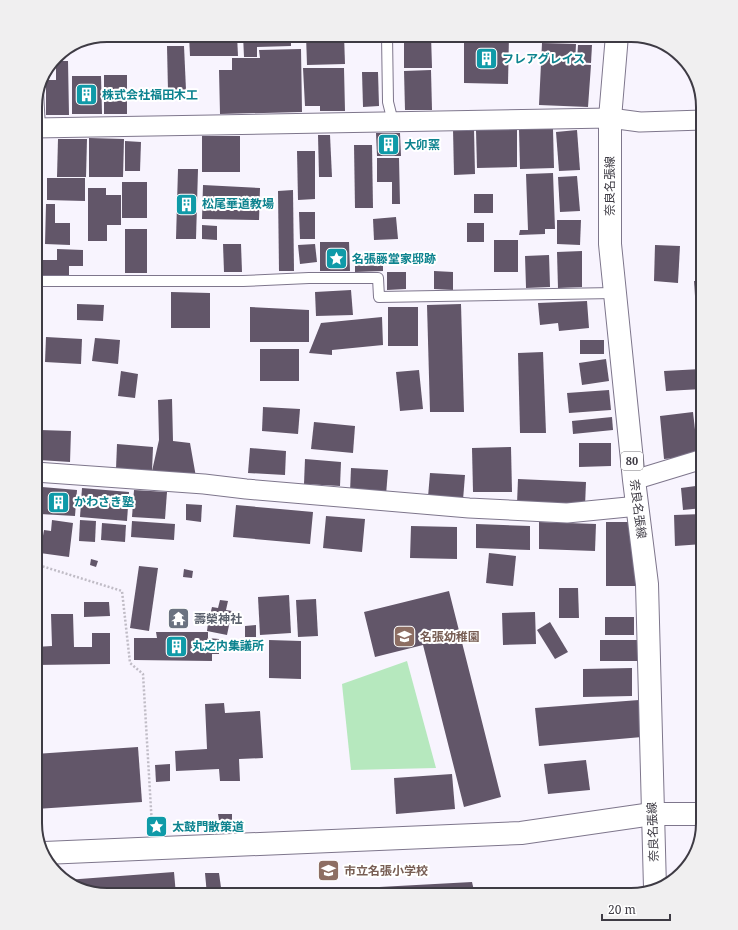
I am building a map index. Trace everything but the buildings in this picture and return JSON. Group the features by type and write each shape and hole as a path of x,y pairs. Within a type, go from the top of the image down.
{"main road":[{"name":"奈良名張線","path":"616,42 610,118 610,244 646,584 655,883"},
{"path":"49,853 521,833 652,814 696,814"}],"street":[{"path":"42,128 610,118 640,122 696,120"},
{"path":"634,480 696,461"},
{"path":"42,472 204,484 469,508 567,513 638,506"}],"lane":[{"path":"388,42 388,102 392,122"},
{"path":"42,281 236,282 309,278 378,278 379,297 615,293"}],"path":[{"path":"42,566 122,590 130,663 144,674 154,849"}],"green space":[{"path":"407,661 436,768 351,770 342,684"}],"place":[{"name":"フレアグレイス","path":"486,59"},
{"name":"株式会社福田木工","path":"87,95"},
{"name":"大卯窯","path":"389,145"},
{"name":"松尾華道教場","path":"187,204"},
{"name":"名張藤堂家邸跡","path":"336,259"},
{"name":"かわさき塾","path":"59,502"},
{"name":"壽榮神社","path":"179,619"},
{"name":"名張幼稚園","path":"405,637"},
{"name":"丸之内集議所","path":"176,646"},
{"name":"太鼓門散策道","path":"156,827"},
{"name":"市立名張小学校","path":"328,871"}]}
